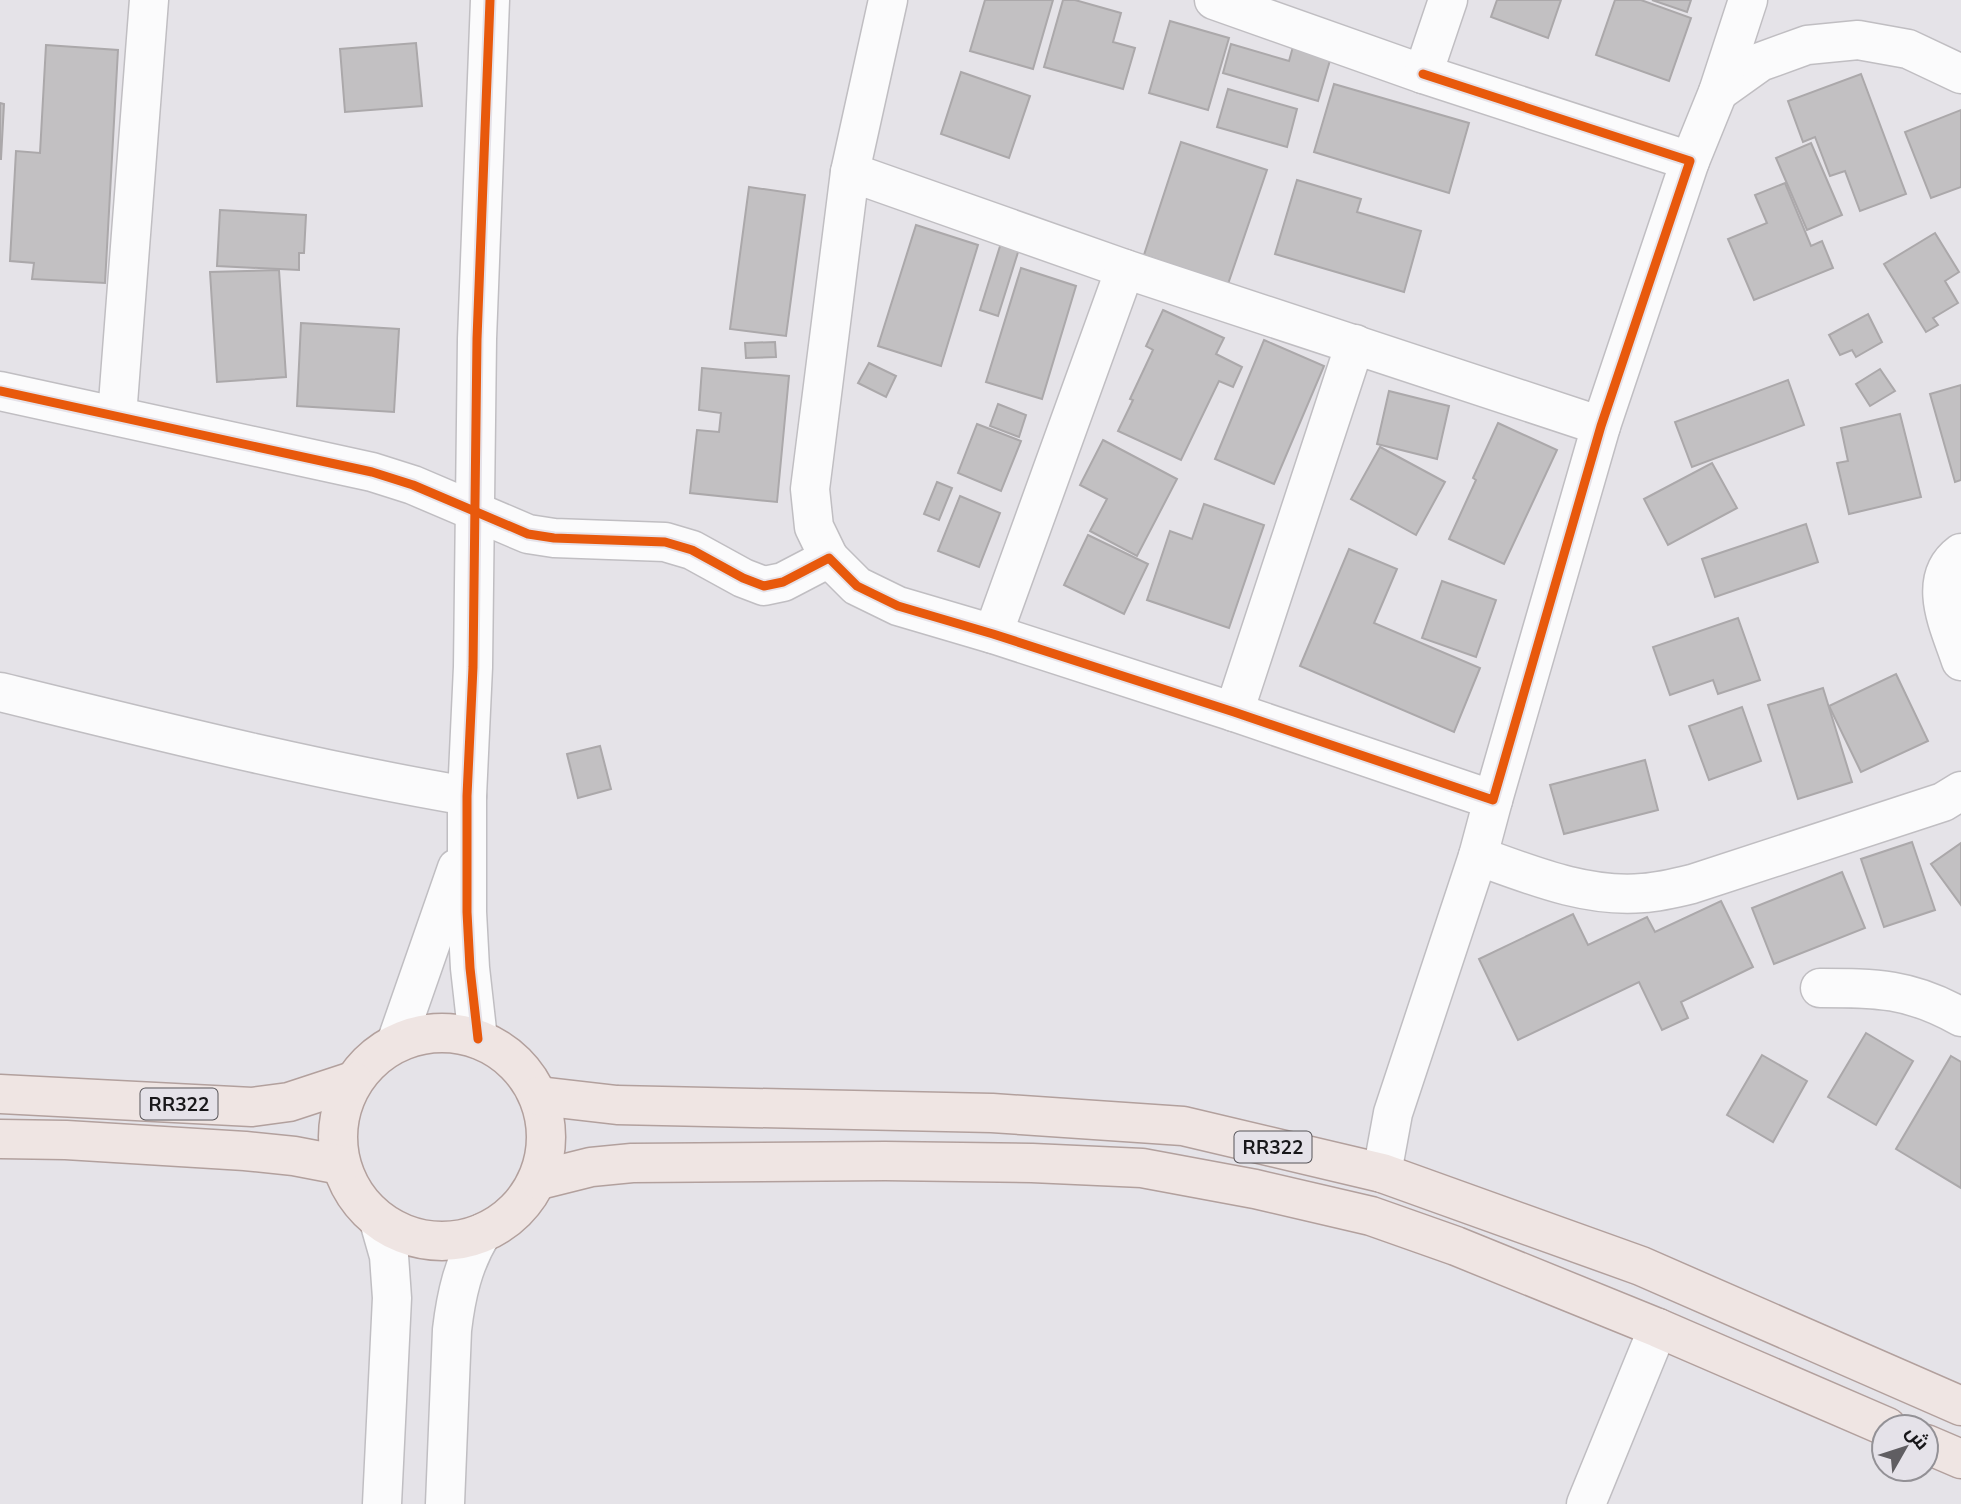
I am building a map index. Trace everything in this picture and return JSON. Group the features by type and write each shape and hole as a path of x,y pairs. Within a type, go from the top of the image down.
{"main road":[{"name":"RR322","path":"451,1032 478,1038 504,1052 525,1072 539,1096 547,1124 547,1153 539,1180 522,1206 498,1227 469,1238 438,1242 407,1236 379,1221 350,1187 341,1165 338,1136 342,1107 354,1081 372,1059 396,1043 432,1033 451,1032"},
{"name":"RR322","path":"0,1094 252,1107 289,1102 354,1081"},
{"name":"RR322","path":"539,1096 617,1105 992,1113 1182,1126 1382,1173 1640,1266 1961,1406"},
{"name":"RR322","path":"0,1139 66,1140 145,1147 245,1151 294,1156 341,1165"},
{"name":"RR322","path":"539,1180 591,1167 632,1163 885,1161 1142,1168 1255,1189 1371,1216 1456,1246 1658,1328 1870,1420"},
{"path":"1940,1450 1961,1459"}],"street":[{"path":"117,416 149,0"},
{"path":"478,1038 469,946 467,796 473,667 477,339 490,0"},
{"path":"888,0 850,172 810,489 814,527 829,558 857,586 898,606 1234,712 1493,800"},
{"path":"1214,0 1423,74 1690,161"},
{"path":"1423,74 1448,0"},
{"path":"1382,1173 1393,1113 1478,856 1601,426 1690,161 1718,92 1748,0"},
{"path":"1718,92 1760,62 1807,45 1858,40 1908,49 1961,74"},
{"path":"850,172 1125,269 1601,426"},
{"path":"993,634 1125,269"},
{"path":"1234,712 1355,344"},
{"path":"0,391 372,472 413,485 528,534 554,538 665,542 692,550 743,578 764,586 783,582 829,558"},
{"path":"1961,553 1945,570 1941,586 1943,606 1961,661"},
{"path":"0,692 226,747 392,783 467,796"},
{"path":"1478,856 1548,882 1621,894 1657,892 1692,884 1943,802 1961,791"},
{"path":"396,1043 467,835"},
{"path":"1820,988 1873,988 1911,994 1961,1017"},
{"path":"379,1221 389,1255 392,1298 382,1504"},
{"path":"445,1504 452,1330 456,1302 469,1254 482,1233"},
{"path":"1586,1504 1658,1328"}],"building":[{"path":"985,0 1053,0 1033,69 970,51"},
{"path":"1063,0 1075,0 1121,13 1113,42 1135,48 1123,89 1044,67"},
{"path":"1497,0 1561,0 1548,38 1491,17"},
{"path":"1615,0 1641,0 1691,18 1669,81 1596,55"},
{"path":"1652,0 1691,0 1687,12"},
{"path":"1170,21 1229,38 1208,110 1149,93"},
{"path":"1296,36 1334,47 1318,101 1223,73 1231,44 1289,61"},
{"path":"416,43 422,106 345,112 340,49"},
{"path":"46,45 118,50 105,283 32,279 34,263 10,261 16,151 40,153"},
{"path":"961,72 1030,96 1009,158 941,134"},
{"path":"1861,74 1906,194 1860,211 1845,171 1830,176 1815,137 1803,142 1788,101"},
{"path":"1334,84 1469,123 1449,193 1314,152"},
{"path":"1228,89 1297,109 1287,147 1217,127"},
{"path":"0,103 4,104 1,159 0,159"},
{"path":"1961,110 1961,187 1931,198 1905,132"},
{"path":"1181,142 1267,170 1228,284 1144,255"},
{"path":"1811,143 1842,215 1807,230 1776,158"},
{"path":"1297,180 1361,199 1357,212 1421,231 1404,292 1275,254"},
{"path":"1785,183 1811,246 1822,241 1833,268 1754,300 1728,239 1767,223 1755,195"},
{"path":"749,187 805,195 786,336 730,329"},
{"path":"220,210 306,215 304,253 299,253 299,270 217,266"},
{"path":"916,225 978,245 941,366 878,346"},
{"path":"1935,233 1959,272 1945,281 1958,303 1933,318 1938,325 1926,332 1884,264"},
{"path":"1001,243 1019,249 998,316 980,310"},
{"path":"1021,268 1076,286 1042,399 986,382"},
{"path":"279,270 286,377 217,382 210,272"},
{"path":"1163,310 1224,338 1216,354 1242,367 1233,387 1219,381 1181,460 1118,431 1153,350 1146,346"},
{"path":"1868,314 1882,342 1856,357 1852,350 1840,355 1829,335"},
{"path":"301,323 399,329 394,412 297,406"},
{"path":"1264,340 1324,366 1274,484 1215,459"},
{"path":"775,342 776,357 746,358 745,343"},
{"path":"869,363 896,376 886,397 858,383"},
{"path":"702,368 789,376 777,502 690,493 697,430 719,432 721,413 699,410"},
{"path":"1880,369 1895,391 1870,406 1856,384"},
{"path":"1788,380 1804,425 1692,467 1675,422"},
{"path":"1961,385 1961,480 1955,482 1930,394"},
{"path":"1389,391 1449,406 1437,459 1377,444"},
{"path":"998,404 1026,415 1019,437 990,426"},
{"path":"1900,414 1921,497 1849,514 1837,463 1848,461 1841,428"},
{"path":"1498,423 1557,450 1504,564 1449,539"},
{"path":"977,424 1021,441 1001,491 958,473"},
{"path":"1103,440 1177,479 1137,556 1090,531 1107,499 1080,485"},
{"path":"1380,447 1445,482 1416,535 1351,499"},
{"path":"1712,463 1737,508 1668,545 1644,499"},
{"path":"937,482 952,488 939,520 924,514"},
{"path":"960,496 1000,513 979,567 938,551"},
{"path":"1204,504 1264,525 1229,628 1147,600 1170,531 1192,539"},
{"path":"1806,524 1818,562 1715,597 1702,559"},
{"path":"1088,535 1148,564 1124,614 1064,585"},
{"path":"1349,549 1397,569 1374,623 1480,668 1454,732 1300,666"},
{"path":"1442,581 1496,600 1476,657 1422,638"},
{"path":"1738,618 1760,680 1718,694 1713,680 1670,695 1653,647"},
{"path":"1896,674 1928,741 1861,772 1829,706"},
{"path":"1823,688 1852,782 1798,799 1768,705"},
{"path":"1742,707 1761,761 1709,780 1689,726"},
{"path":"600,746 611,789 578,798 567,754"},
{"path":"1645,760 1658,810 1564,834 1550,785"},
{"path":"1912,842 1935,910 1884,927 1861,859"},
{"path":"1961,843 1961,905 1931,864"},
{"path":"1842,872 1865,928 1774,964 1752,908"},
{"path":"1721,901 1753,967 1681,1002 1688,1018 1662,1030 1639,982 1518,1040 1479,959 1573,914 1588,945 1647,917 1655,932"},
{"path":"1866,1033 1913,1061 1876,1125 1828,1097"},
{"path":"1762,1055 1807,1081 1773,1142 1727,1115"},
{"path":"1951,1056 1961,1062 1961,1188 1896,1149"}],"cycle path":[{"path":"478,1039 467,912 467,796 473,667 477,339 490,0"},
{"path":"0,391 372,472 413,485 528,534 554,538 665,542 692,550 743,578 764,586 783,582 829,558 857,586 898,606 1234,712 1493,800 1601,426 1690,161 1423,74"}]}
